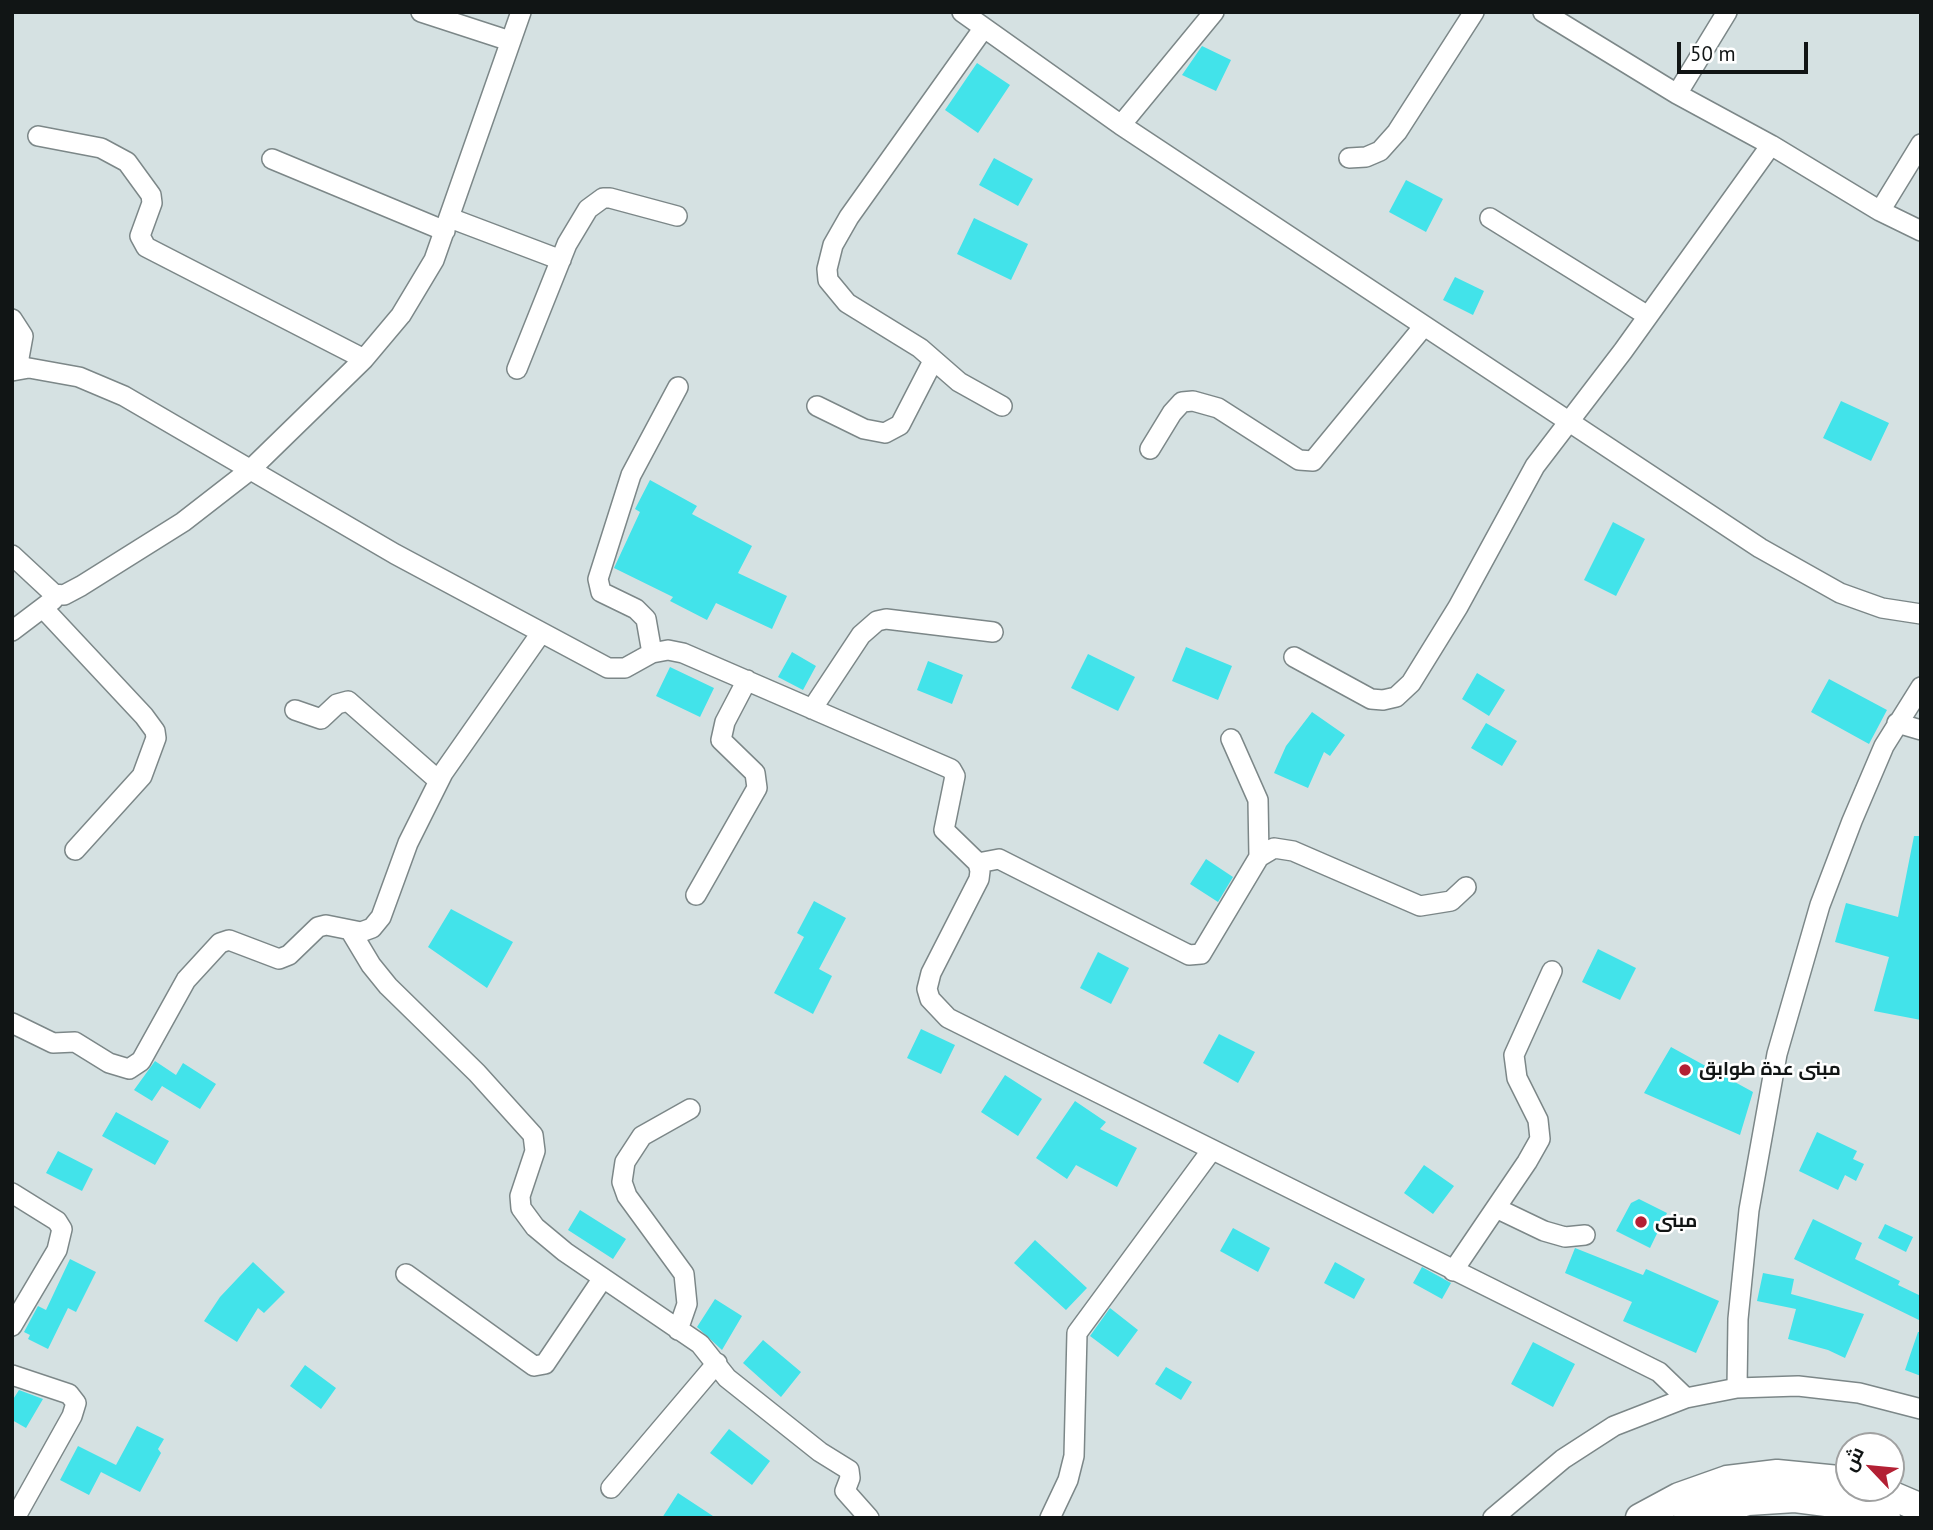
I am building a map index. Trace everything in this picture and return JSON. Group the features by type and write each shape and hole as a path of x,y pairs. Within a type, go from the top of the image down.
{"highway":[{"path":"1640,1518 1679,1497 1727,1480 1777,1474 1835,1480"},
{"path":"1688,1518 1748,1501 1795,1498 1842,1504 1886,1518"}],"street":[{"path":"421,12 510,41"},
{"path":"12,631 59,596 81,586 183,522 250,470 364,359 401,315 419,287 448,225 521,12"},
{"path":"962,12 1121,125 1704,513 1821,583 1871,605 1921,614"},
{"path":"1121,125 1214,12"},
{"path":"1349,158 1366,157 1380,151 1397,132 1474,12"},
{"path":"1543,12 1676,94 1771,145 1880,211 1921,231"},
{"path":"1676,94 1727,12"},
{"path":"983,29 849,217 828,257 828,280 840,297 920,348 959,382 1002,406"},
{"path":"38,136 101,148 127,162 151,195 152,203 140,236 146,247 164,259 364,359"},
{"path":"1880,211 1921,144"},
{"path":"1294,657 1358,695 1383,701 1396,697 1410,683 1458,607 1535,466 1648,316 1771,145"},
{"path":"272,159 448,225 561,260"},
{"path":"517,369 561,260 588,209 603,198 677,216"},
{"path":"1490,218 1648,316"},
{"path":"12,319 23,337 15,370 29,368 91,380 124,396 250,470 590,660 617,669 625,668 652,653 668,650 682,653 951,769 955,776 944,830 978,863 979,879 931,973 927,989 938,1009 948,1018 1659,1372 1686,1398"},
{"path":"1150,449 1172,413 1182,402 1193,401 1218,408 1299,460 1313,461 1424,326"},
{"path":"817,406 864,429 886,433 900,425 933,361"},
{"path":"652,653 646,619 636,610 601,592 598,579 631,475 678,387"},
{"path":"12,555 48,590 59,596"},
{"path":"43,608 144,716 155,731 156,738 142,776 75,850"},
{"path":"812,709 861,635 877,621 886,619 993,632"},
{"path":"12,1023 53,1043 75,1042 109,1063 129,1069 141,1061 186,980 220,943 229,940 279,959 289,955 318,927 326,925 366,931 381,917 408,843 464,739 541,633"},
{"path":"696,895 757,788 755,773 722,740 721,732 747,680"},
{"path":"1737,1388 1738,1319 1749,1210 1777,1054 1820,905 1884,746 1921,687"},
{"path":"295,710 321,719 337,704 348,701 439,782"},
{"path":"1897,723 1921,730"},
{"path":"1231,739 1258,800 1259,857"},
{"path":"978,863 999,859 1196,956 1208,947 1259,857 1274,848 1293,850 1420,906 1451,901 1466,887"},
{"path":"351,930 370,965 388,986 477,1073 530,1132 536,1151 520,1196 521,1208 545,1237 700,1344 727,1378 820,1452 849,1471 851,1475 846,1492 869,1518"},
{"path":"1453,1271 1540,1139 1538,1120 1517,1079 1514,1055 1552,971"},
{"path":"678,1330 687,1304 684,1274 627,1196 622,1182 625,1163 642,1136 690,1109"},
{"path":"1050,1518 1068,1480 1074,1456 1077,1333 1211,1150"},
{"path":"12,1193 57,1222 62,1229 57,1250 12,1326"},
{"path":"1496,1208 1544,1231 1565,1237 1585,1235"},
{"path":"406,1274 534,1366 545,1364 603,1278"},
{"path":"611,1488 717,1363"},
{"path":"12,1376 69,1394 76,1403 72,1416 15,1518"},
{"path":"1493,1518 1555,1465 1606,1432 1638,1415 1686,1398 1737,1388 1828,1388 1921,1409"}],"building":[{"path":"1202,46 1231,60 1216,91 1182,75"},
{"path":"977,63 1010,85 978,133 945,110"},
{"path":"994,158 1033,179 1018,206 979,185"},
{"path":"1406,180 1443,199 1426,232 1389,212"},
{"path":"974,218 1028,244 1011,280 957,254"},
{"path":"1455,277 1484,291 1473,315 1443,300"},
{"path":"1841,401 1889,423 1871,461 1823,438"},
{"path":"650,480 697,506 692,514 752,546 738,573 787,596 772,629 716,603 707,620 670,601 673,597 614,568 640,512 635,509"},
{"path":"1613,522 1645,539 1616,596 1584,580"},
{"path":"1186,647 1232,666 1218,700 1172,681"},
{"path":"792,652 816,666 803,690 778,677"},
{"path":"1088,654 1135,677 1118,711 1071,688"},
{"path":"928,661 963,675 952,704 917,690"},
{"path":"670,667 714,688 700,717 656,696"},
{"path":"1477,673 1505,690 1489,716 1462,699"},
{"path":"1829,679 1887,710 1869,744 1811,712"},
{"path":"1312,712 1345,735 1330,756 1324,752 1308,788 1274,773 1286,746"},
{"path":"1486,723 1517,741 1502,766 1471,748"},
{"path":"1914,836 1921,836 1921,1020 1874,1011 1889,957 1835,942 1846,903 1898,917"},
{"path":"1206,859 1233,877 1218,902 1190,884"},
{"path":"814,901 846,918 819,969 832,976 813,1014 774,993 804,937 797,933"},
{"path":"451,909 513,942 487,988 428,947"},
{"path":"1598,949 1636,968 1620,1000 1582,982"},
{"path":"1098,952 1129,968 1111,1004 1080,988"},
{"path":"921,1029 955,1045 941,1074 907,1058"},
{"path":"1219,1034 1255,1052 1238,1083 1203,1063"},
{"name":"مبنى عدة طوابق","path":"1671,1047 1753,1092 1740,1135 1644,1093"},
{"path":"155,1061 176,1075 183,1063 216,1084 200,1109 162,1086 152,1101 134,1090"},
{"path":"1005,1075 1042,1099 1018,1136 981,1112"},
{"path":"1075,1101 1106,1122 1100,1129 1137,1148 1117,1187 1076,1165 1067,1179 1036,1158"},
{"path":"116,1112 169,1141 155,1165 102,1136"},
{"path":"1817,1132 1857,1151 1853,1159 1864,1164 1856,1181 1845,1175 1838,1190 1799,1171"},
{"path":"58,1151 93,1169 82,1191 46,1173"},
{"path":"1424,1165 1454,1186 1433,1214 1404,1193"},
{"name":"مبنى","path":"1639,1199 1667,1213 1650,1248 1616,1231 1631,1203"},
{"path":"580,1210 626,1239 613,1259 568,1230"},
{"path":"1813,1219 1862,1243 1855,1259 1900,1281 1898,1285 1921,1296 1921,1321 1794,1259"},
{"path":"1885,1224 1913,1237 1906,1252 1878,1238"},
{"path":"1233,1228 1270,1248 1258,1272 1220,1251"},
{"path":"1035,1240 1087,1288 1066,1310 1014,1263"},
{"path":"1575,1248 1643,1275 1646,1269 1719,1301 1696,1353 1623,1321 1632,1302 1565,1273"},
{"path":"70,1259 96,1272 76,1312 68,1308 48,1349 28,1339 30,1335 24,1332 38,1306 46,1310"},
{"path":"253,1262 285,1292 264,1313 258,1308 237,1342 204,1321 220,1297"},
{"path":"1335,1262 1365,1279 1354,1299 1324,1283"},
{"path":"1422,1267 1451,1283 1442,1299 1413,1283"},
{"path":"1763,1273 1794,1279 1791,1294 1864,1314 1845,1358 1828,1350 1788,1339 1796,1309 1757,1301"},
{"path":"715,1299 742,1316 722,1350 697,1327"},
{"path":"1110,1308 1138,1330 1118,1357 1090,1336"},
{"path":"1918,1332 1921,1332 1921,1376 1905,1370"},
{"path":"763,1340 801,1372 781,1397 743,1363"},
{"path":"1533,1342 1575,1364 1553,1407 1511,1384"},
{"path":"305,1365 336,1388 321,1409 290,1386"},
{"path":"1166,1367 1192,1382 1181,1400 1155,1384"},
{"path":"19,1390 43,1399 26,1428 12,1420 12,1401"},
{"path":"137,1426 164,1439 158,1449 161,1453 140,1492 101,1472 89,1495 60,1480 78,1446 116,1465"},
{"path":"729,1429 770,1461 752,1485 710,1453"},
{"path":"678,1493 716,1518 662,1518"}],"place":[{"name":"مبنى عدة طوابق","path":"1685,1070"},
{"name":"مبنى","path":"1641,1222"}]}
